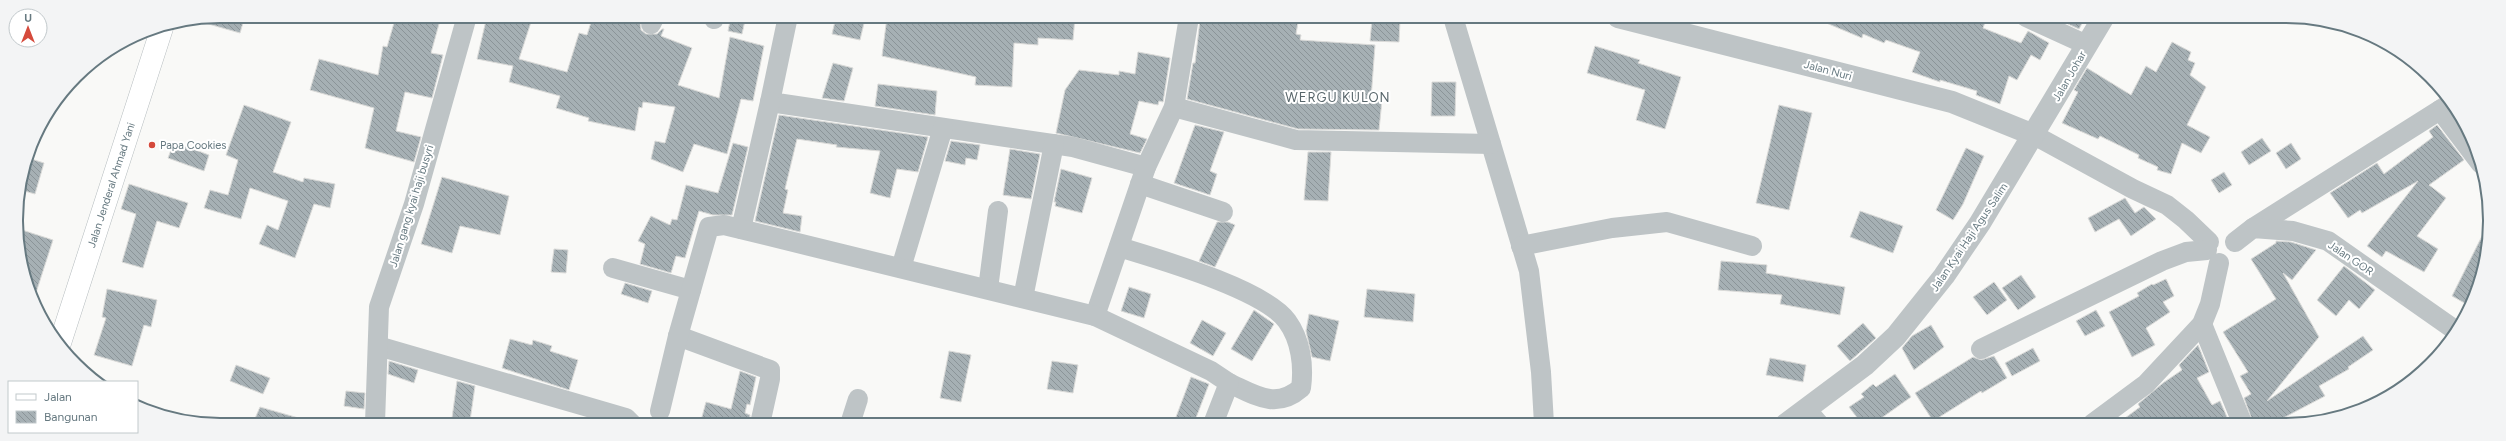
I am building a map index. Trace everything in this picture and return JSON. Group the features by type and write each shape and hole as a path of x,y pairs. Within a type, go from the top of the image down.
{"main road":[{"name":"Jalan Jenderal Ahmad Yani","path":"62,338 161,32"}],"street":[{"name":"Jalan gang kyai haji busyri","path":"375,418 378,322 383,290 414,204 465,23"},
{"path":"741,229 787,23"},
{"path":"1095,316 1143,176 1174,107 1188,23"},
{"path":"1455,23 1521,246 1533,298 1543,418"},
{"name":"Jalan Nuri","path":"1642,23 1952,102 2034,135"},
{"path":"2037,23 2087,45"},
{"name":"Jalan Johar","path":"2034,135 2100,23"},
{"path":"770,102 1087,150 1223,212"},
{"path":"1174,107 1296,140 1491,144"},
{"path":"2100,418 2146,384 2202,324 2210,304 2212,252 2220,234 2227,235 2235,242 2253,228 2446,107 2465,138"},
{"path":"901,268 943,128"},
{"path":"2034,135 2133,189 2167,205 2186,220 2212,252"},
{"name":"Jalan Kyai Haji Agus Salim","path":"1812,417 1896,336 1944,276 1980,223 2034,135"},
{"path":"1023,298 1054,144"},
{"path":"988,290 998,212"},
{"path":"1521,246 1612,228 1667,222 1752,246"},
{"path":"660,411 678,336 709,227 724,225 1095,316 1211,371 1229,383 1270,400 1281,400 1291,397 1301,388 1302,376 1299,348 1295,333 1286,320 1262,301 1205,275 1118,247"},
{"name":"Jalan GOR","path":"2253,228 2293,231 2328,241 2452,328"},
{"path":"1981,349 2162,261 2186,252 2212,252"},
{"path":"613,268 691,290"},
{"path":"2202,324 2241,418"},
{"path":"678,336 770,370 770,379 761,418"},
{"path":"378,346 626,418"},
{"path":"1215,418 1229,383"},
{"path":"852,418 858,399"}],"building":[{"path":"206,23 243,23 240,33"},
{"path":"394,23 439,24 431,53 443,55 432,98 405,92 396,131 421,137 414,162 365,148 374,108 310,90 319,59 378,75 383,46 387,47"},
{"path":"485,23 531,23 519,59 567,72 579,33 587,35 591,23 640,23 641,30 646,34 657,34 664,29 661,36 692,48 678,85 719,98 730,37 764,46 753,101 741,99 727,154 694,144 683,172 651,159 655,141 665,143 675,107 643,102 642,108 639,107 635,131 588,121 589,118 556,108 560,96 509,82 513,66 477,59"},
{"path":"730,23 744,23 742,34 728,31"},
{"path":"835,23 864,23 860,40 832,34"},
{"path":"886,23 1074,23 1073,40 1038,38 1038,45 1014,43 1012,87 975,85 976,77 882,56"},
{"path":"1200,23 1298,23 1296,34 1301,35 1300,40 1375,45 1371,99 1382,100 1379,130 1298,129 1187,99 1193,63 1195,63"},
{"path":"1372,23 1400,23 1399,42 1370,41"},
{"path":"1826,23 1985,23 1983,28 2021,43 2028,31 2049,43 2040,60 2031,55 2017,80 2009,76 2000,104 1976,95 1977,91 1940,80 1940,82 1912,72 1920,52 1886,40 1884,43 1863,34 1862,38"},
{"path":"2066,23 2082,23 2079,29"},
{"path":"2172,42 2191,52 2188,60 2195,63 2190,75 2206,87 2187,125 2210,137 2201,153 2182,143 2171,174 2157,170 2158,167 2138,158 2139,155 2100,136 2098,139 2062,123 2078,92 2074,90 2087,68 2131,95 2146,66 2156,72"},
{"path":"1595,46 1640,60 1638,63 1681,77 1665,129 1636,120 1645,90 1587,73"},
{"path":"1138,52 1170,58 1163,102 1159,101 1158,105 1139,101 1130,134 1147,139 1140,153 1056,133 1065,90 1079,70 1119,75 1119,71 1135,74"},
{"path":"833,63 853,68 844,101 822,98"},
{"path":"1432,82 1456,82 1455,116 1431,116"},
{"path":"878,84 937,91 935,115 875,106"},
{"path":"244,105 291,122 273,172 303,182 304,178 335,184 330,208 314,204 295,258 259,244 267,225 278,230 288,201 250,188 241,219 204,208 210,190 228,195 238,160 226,155"},
{"path":"1779,105 1812,113 1789,210 1756,203"},
{"path":"779,115 928,137 918,172 897,169 890,198 870,193 880,151 836,147 837,145 797,139 785,189 788,190 783,213 802,216 800,232 755,221"},
{"path":"1195,125 1224,132 1210,171 1217,174 1210,195 1174,183"},
{"path":"2437,125 2464,160 2429,185 2446,198 2417,236 2438,249 2424,272 2386,251 2382,257 2367,246 2418,181 2362,213 2360,210 2348,218 2330,193 2377,163 2384,174 2433,137 2429,131"},
{"path":"2262,138 2271,151 2249,165 2241,152"},
{"path":"951,141 980,145 977,160 966,158 965,165 945,161"},
{"path":"174,142 209,155 204,171 168,158"},
{"path":"733,143 748,147 732,215 713,215 699,211 685,258 676,256 671,273 640,264 645,244 638,241 651,216 670,225 672,219 677,220 686,185 718,193"},
{"path":"2291,143 2301,159 2286,169 2276,153"},
{"path":"1966,148 1984,156 1963,204 1953,220 1936,210"},
{"path":"1010,149 1040,154 1031,199 1003,195"},
{"path":"1308,152 1331,152 1328,201 1304,200"},
{"path":"32,159 44,163 35,194 26,191"},
{"path":"1061,169 1092,178 1082,213 1055,206 1056,202 1054,202"},
{"path":"2224,172 2232,185 2219,193 2211,180"},
{"path":"442,177 509,196 500,235 460,226 452,253 421,244"},
{"path":"129,184 188,203 179,228 157,221 143,268 122,262 136,214 121,209"},
{"path":"2125,198 2135,213 2144,207 2156,219 2131,236 2119,219 2095,232 2088,218"},
{"path":"1860,211 1903,226 1893,253 1850,237"},
{"path":"1217,222 1228,222 1235,225 1215,267 1199,261"},
{"path":"23,230 53,240 36,292 27,259"},
{"path":"2483,234 2473,284 2465,303 2452,296"},
{"path":"2276,241 2291,242 2316,250 2292,280 2283,273 2319,337 2267,401 2363,336 2373,350 2348,367 2349,369 2319,386 2325,396 2283,418 2251,418 2244,398 2251,394 2240,376 2248,372 2223,332 2276,299 2251,259 2276,243"},
{"path":"554,249 568,250 566,273 551,272"},
{"path":"1721,261 1767,265 1766,273 1845,287 1840,315 1780,304 1782,295 1718,290"},
{"path":"2344,266 2375,290 2359,309 2349,300 2336,316 2317,300"},
{"path":"2021,275 2036,297 2018,310 2002,288"},
{"path":"2166,279 2174,296 2163,302 2170,312 2146,328 2155,345 2132,357 2109,312 2139,296 2137,293 2152,284 2153,285"},
{"path":"1994,282 2007,300 1987,315 1973,297"},
{"path":"625,283 652,291 648,303 621,294"},
{"path":"1129,287 1151,294 1144,318 1121,311"},
{"path":"107,289 157,300 151,327 144,325 132,366 94,355 106,318 102,317"},
{"path":"1367,289 1415,294 1413,322 1364,317"},
{"path":"1254,310 1274,324 1252,361 1231,349"},
{"path":"2096,310 2105,326 2085,336 2076,321"},
{"path":"1309,314 1339,321 1330,361 1312,357 1306,331"},
{"path":"1202,320 1226,333 1213,356 1190,343"},
{"path":"1863,323 1876,338 1850,361 1837,346"},
{"path":"1931,325 1944,347 1914,370 1902,348 1912,336"},
{"path":"510,339 532,345 533,340 552,346 550,351 578,360 569,390 502,368"},
{"path":"2198,345 2209,372 2197,378 2212,405 2220,401 2227,418 2125,418 2140,407 2138,404 2163,383 2182,370 2179,365"},
{"path":"2033,348 2040,361 2012,376 2005,363"},
{"path":"949,351 971,355 961,402 940,398"},
{"path":"1994,356 2007,378 1982,393 1981,391 1938,418 1931,418 1915,393 1973,357 1981,360"},
{"path":"1770,358 1806,365 1803,382 1766,375"},
{"path":"389,361 418,370 414,383 388,374"},
{"path":"1052,361 1078,365 1073,393 1047,389"},
{"path":"236,365 270,378 263,394 230,381"},
{"path":"740,371 756,377 750,405 747,404 745,413 750,415 750,418 702,418 706,402 731,409"},
{"path":"1895,374 1911,397 1881,418 1857,418 1849,407 1864,397 1861,394 1873,384 1876,387"},
{"path":"1191,377 1209,384 1196,418 1176,417"},
{"path":"457,381 475,386 470,418 452,418"},
{"path":"346,391 365,393 364,409 344,406"},
{"path":"260,407 298,418 255,418"}],"place":[{"name":"Papa Cookies","path":"152,145"}],"district":[{"name":"WERGU KULON","path":"1338,97"}]}
